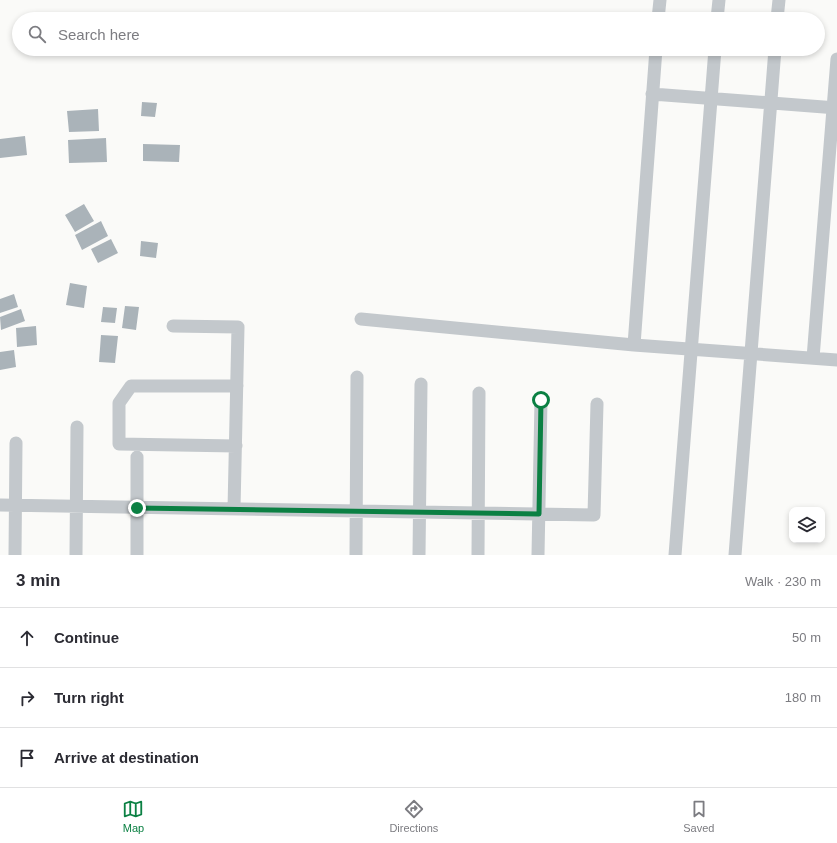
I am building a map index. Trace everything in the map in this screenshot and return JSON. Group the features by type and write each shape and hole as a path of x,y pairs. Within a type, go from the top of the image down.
{"street":[{"path":"659,12 660,0"},
{"path":"718,12 719,0"},
{"path":"778,12 779,0"},
{"path":"634,345 655,56"},
{"path":"675,555 714,56"},
{"path":"734,555 774,56"},
{"path":"813,358 835,108 837,59"},
{"path":"652,94 835,108"},
{"path":"362,319 634,345 837,360"},
{"path":"173,326 238,327 234,509"},
{"path":"356,555 357,376"},
{"path":"419,555 421,384"},
{"path":"236,446 119,444 119,403 131,386 237,386"},
{"path":"478,555 479,393"},
{"path":"538,555 541,400"},
{"path":"0,505 594,515 597,404"},
{"path":"76,555 77,427"},
{"path":"15,555 16,442"},
{"path":"137,457 137,555"}],"building":[{"path":"142,102 157,103 155,117 141,116"},
{"path":"98,109 99,131 69,132 67,111"},
{"path":"25,136 27,155 0,158 0,139"},
{"path":"106,138 107,162 69,163 68,140"},
{"path":"143,144 180,145 179,162 143,161"},
{"path":"84,204 94,221 75,232 65,215"},
{"path":"101,221 108,236 82,250 75,235"},
{"path":"111,239 118,253 98,263 91,249"},
{"path":"141,241 158,243 156,258 140,256"},
{"path":"70,283 87,286 84,308 66,305"},
{"path":"14,294 18,307 0,313 0,299"},
{"path":"125,306 139,307 136,330 122,328"},
{"path":"103,307 117,308 115,323 101,322"},
{"path":"21,309 25,321 1,330 0,317"},
{"path":"36,326 37,345 17,347 16,328"},
{"path":"101,335 118,336 115,363 99,362"},
{"path":"14,350 16,367 0,370 0,352"}],"route":[{"path":"137,508 539,514 541,400"}]}
